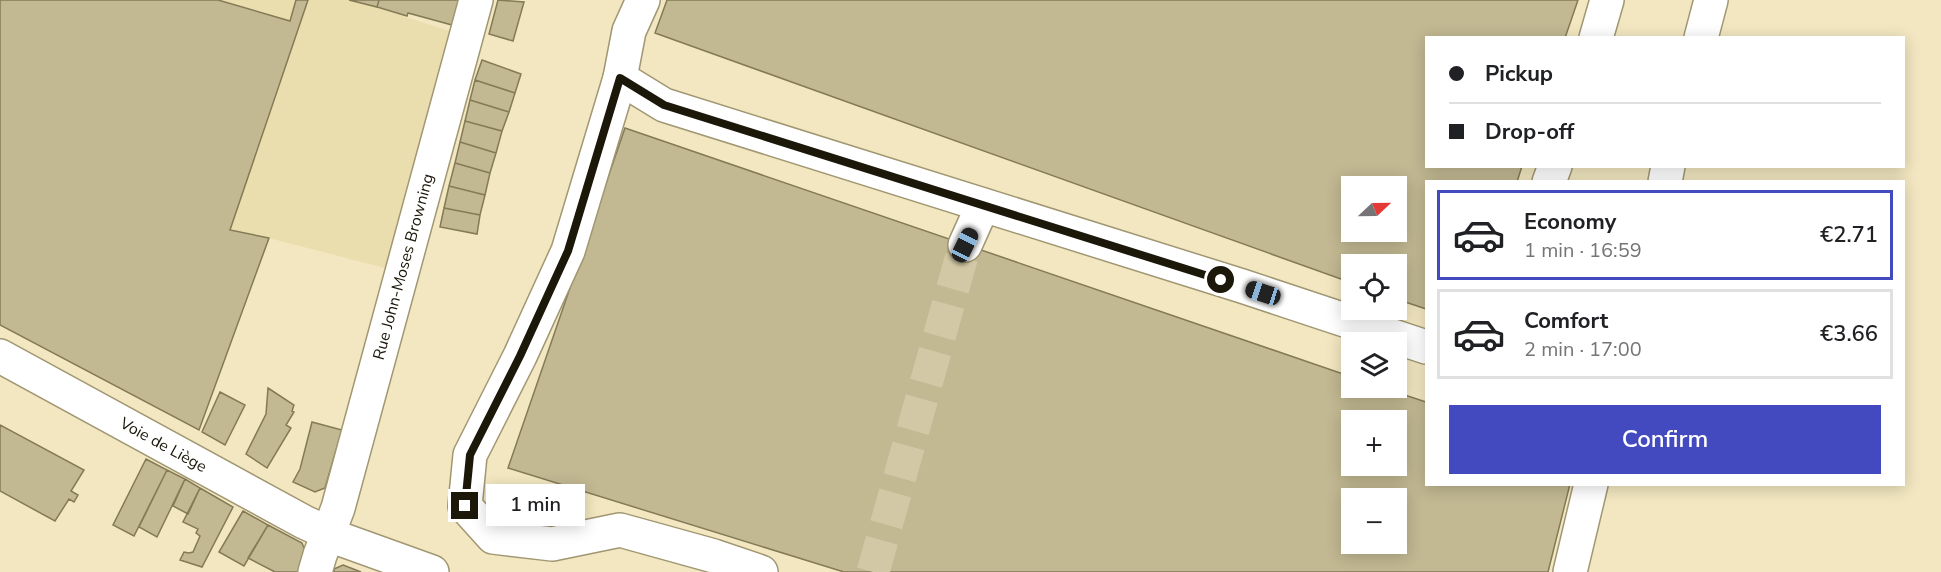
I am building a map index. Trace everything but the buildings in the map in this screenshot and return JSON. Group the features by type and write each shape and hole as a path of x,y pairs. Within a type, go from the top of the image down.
{"street":[{"name":"Rue John-Moses Browning","path":"315,572 338,508 476,0"},
{"path":"643,0 629,31 620,78 568,251 520,356 470,455 465,506 493,537 552,544 620,530 714,556 761,572"},
{"path":"1597,36 1608,0"},
{"path":"1702,36 1711,0"},
{"path":"620,78 664,105 1425,347"},
{"path":"965,245 983,205"},
{"name":"Voie de Liège","path":"0,356 304,522 343,540 432,572"},
{"path":"1570,572 1591,486"}],"shaded area":[{"path":"0,0 379,0 377,8 450,31 389,269 269,238 199,430 0,325"}],"tunnel":[{"path":"873,572 965,245"}],"route":[{"path":"465,506 470,455 520,356 568,251 620,78 664,105 1221,280"}]}
